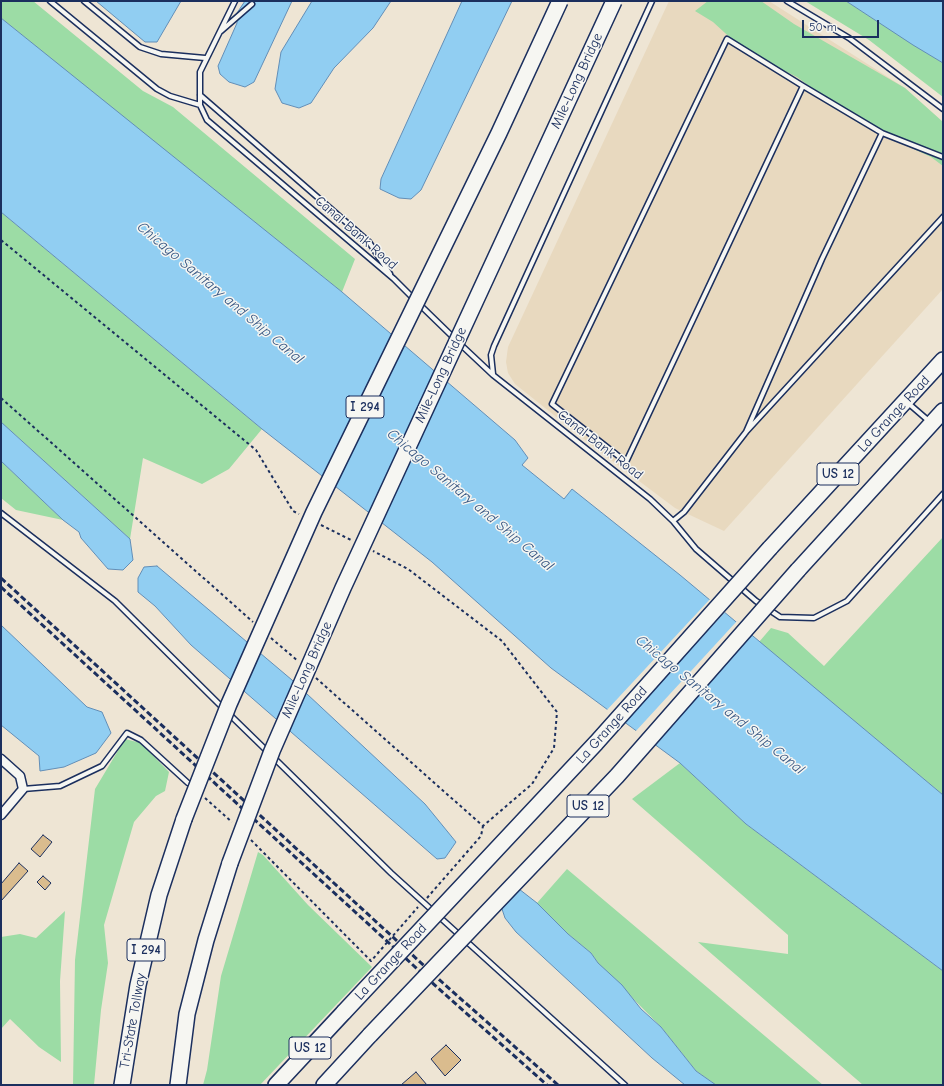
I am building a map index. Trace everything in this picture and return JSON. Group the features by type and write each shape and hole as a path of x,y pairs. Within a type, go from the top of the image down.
{"highway":[{"name":"Tri-State Tollway","path":"122,1085 138,985 159,895 184,819 229,704 314,512 499,133 560,1"},
{"name":"Mile-Long Bridge","path":"178,1085 187,1014 206,940 230,863 272,751 343,588 614,1"},
{"name":"La Grange Road","path":"276,1085 596,743 770,548 943,360"},
{"name":"US 12","path":"324,1085 617,776 798,570 943,411"}],"street":[{"path":"1,759 20,776 23,789 1,815"}],"lane":[{"path":"50,1 157,89 170,96 200,105 200,72 205,58 235,1"},
{"path":"84,1 140,47 161,54 205,58"},
{"path":"493,375 491,355 494,346 652,1"},
{"path":"787,1 849,38 943,109"},
{"path":"218,33 252,4"},
{"path":"803,86 626,462 552,404 727,39 882,133 943,157"},
{"path":"200,95 369,242 394,279"},
{"name":"Canal Bank Road","path":"200,105 207,120 394,279 493,375 650,499 674,521 696,549 756,601 780,617 814,618 847,601 943,494"},
{"path":"746,432 822,259 882,133"},
{"path":"674,521 684,512 746,432 943,217"},
{"path":"906,401 932,423"},
{"path":"1,513 115,600 391,873 625,1085"},
{"path":"23,789 60,786 102,766 127,733 141,740 188,783"}],"path":[{"path":"188,783 235,826"},
{"path":"247,836 371,961 481,836 484,826"}],"shaded area":[{"path":"669,1 769,1 905,88 943,122 943,289 724,531 675,508 599,451 515,384 508,373 506,362 508,347"}],"green space":[{"path":"1,1 33,1 143,91 173,107 355,259 342,292 1,18"},
{"path":"708,1 761,1 794,24 905,88 943,122 943,166 931,157 860,124 797,77 766,62 736,43 713,22 695,11"},
{"path":"805,1 846,1 943,63 943,97 869,40"},
{"path":"1,212 262,429 229,469 202,484 143,458 130,539 1,422"},
{"path":"1,461 63,520 16,510 1,498"},
{"path":"943,537 943,795 759,642 771,628 788,633 824,666"},
{"path":"125,739 141,743 169,772 165,791 156,796 134,822 104,925 108,963 101,1010 94,1085 73,1085 75,960 95,789"},
{"path":"680,763 746,824 943,971 943,1085 863,1085 698,942 788,954 788,935 632,799"},
{"path":"258,852 263,855 308,905 372,967 260,1085 203,1085 207,1070 221,976"},
{"path":"567,869 823,1085 716,1085 696,1071 661,1027 598,963 591,953 568,934 537,903"},
{"path":"65,911 60,981 61,1062 39,1047 10,1019 1,1029 1,937 20,934 36,938"}],"water":[{"path":"96,1 181,1 157,42 145,42"},
{"path":"245,1 292,1 254,82 245,87 229,82 220,74 218,66 237,23 237,13"},
{"path":"312,1 391,1 373,28 334,68 311,103 299,108 282,103 275,89 281,52"},
{"path":"462,1 512,1 421,190 411,199 399,198 380,189 381,179"},
{"path":"846,1 943,1 943,63 913,45"},
{"name":"Chicago Sanitary and Ship Canal","path":"1,18 342,292 515,440 528,458 522,465 564,499 572,489 680,575 943,795 943,971 746,824 680,763 551,668 432,562 262,429 1,212"},
{"path":"1,422 130,539 133,560 123,570 108,569 81,538 79,532 63,520 1,461"},
{"path":"157,566 292,680 425,804 456,842 445,858 437,859 191,645 155,606 138,592 138,578 144,567"},
{"path":"1,625 87,707 102,712 111,733 96,753 64,767 40,771 39,756 1,725"},
{"path":"519,889 537,903 568,934 591,953 598,963 622,985 641,1009 661,1027 696,1071 716,1085 685,1085 652,1058 516,932 505,918 497,894"}],"pier":[{"path":"711,598 726,611 623,723 606,711"},
{"path":"737,621 753,634 652,744 635,732"}],"building":[{"path":"43,835 52,842 40,857 31,849"},
{"path":"19,863 28,871 1,901 1,884"},
{"path":"43,876 51,883 45,890 37,882"},
{"path":"446,1045 461,1060 445,1076 431,1059"},
{"path":"416,1072 427,1085 401,1085"}],"railway":[{"path":"1,578 443,983 558,1085"},
{"path":"1,587 438,988 547,1085"}]}
